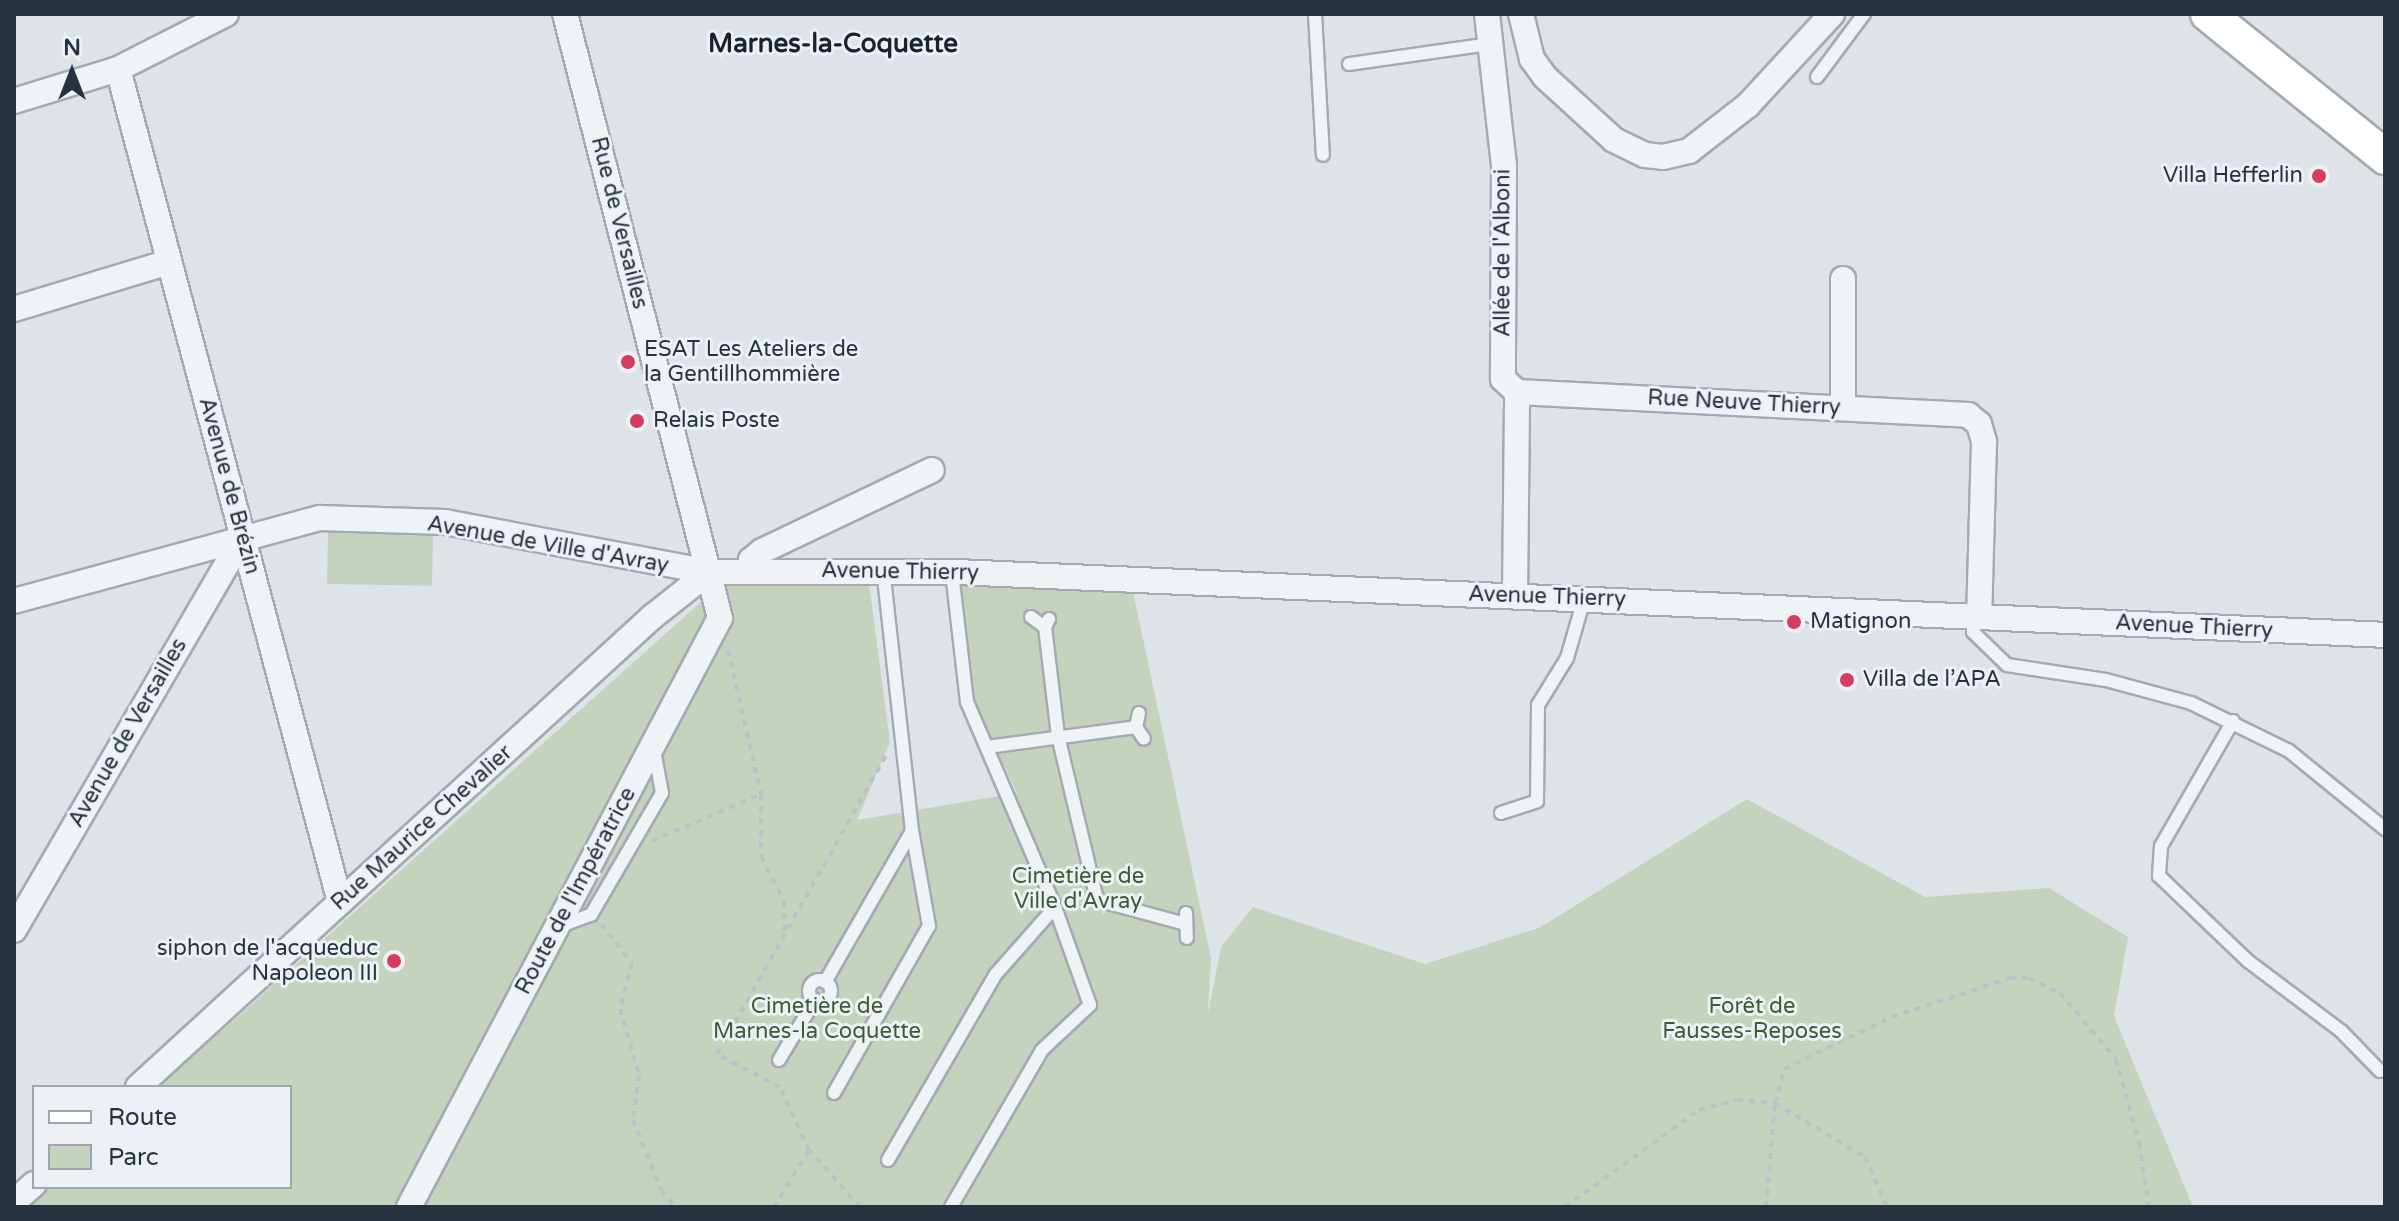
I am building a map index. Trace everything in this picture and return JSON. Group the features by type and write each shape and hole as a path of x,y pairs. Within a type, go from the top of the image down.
{"main road":[{"path":"2208,14 2385,157"}],"street":[{"path":"14,101 118,69 226,14"},
{"name":"Rue de Versailles","path":"565,14 709,572"},
{"name":"Allée de l'Alboni","path":"1487,14 1504,165 1503,379 1517,392"},
{"path":"1521,14 1532,59 1545,77 1614,140 1645,155 1663,157 1689,151 1748,105 1832,14"},
{"name":"Avenue de Brézin","path":"118,69 340,902"},
{"path":"14,309 169,262"},
{"path":"1843,279 1843,408"},
{"path":"1515,596 1517,392"},
{"name":"Rue Neuve Thierry","path":"1517,392 1968,415 1979,424 1984,442 1979,616"},
{"path":"750,571 751,560 762,551 932,470"},
{"name":"Avenue de Ville d'Avray","path":"14,601 243,536 320,518 445,522 709,572"},
{"name":"Avenue de Versailles","path":"14,930 243,536"},
{"path":"709,572 720,618"},
{"name":"Avenue Thierry","path":"709,572 952,572 2385,635"},
{"name":"Rue Maurice Chevalier","path":"140,1085 709,572"},
{"name":"Route de l'Impératrice","path":"409,1207 720,618"},
{"path":"14,1202 32,1186"}],"lane":[{"path":"1315,14 1323,155"},
{"path":"1817,77 1864,14"},
{"path":"1349,64 1490,44"},
{"path":"834,1093 929,926 912,831 883,570"},
{"path":"951,1207 1042,1050 1090,1005 1055,907 967,702 952,572"},
{"path":"1501,813 1537,801 1538,705 1567,658 1584,599"},
{"path":"1979,616 1973,632 2007,665 2106,680 2191,703 2233,721 2289,751 2385,829"},
{"path":"1031,617 1047,623 1058,736 1097,900 1184,918 1187,938"},
{"path":"1139,713 1136,727 1144,739"},
{"path":"2233,721 2161,846 2159,876 2248,961 2341,1031 2380,1071"},
{"path":"987,747 1136,727"},
{"path":"557,927 591,915 662,793 653,744"},
{"path":"779,1060 815,1000 823,1002 831,995 825,982 912,831"},
{"path":"888,1160 996,974 1055,907"}],"path":[{"path":"720,618 761,794 761,857 784,901 785,934"},
{"path":"860,1207 809,1150 780,1087 717,1054 885,755 903,738"},
{"path":"634,842 654,841 761,794"},
{"path":"591,915 619,940 632,963 620,1009 639,1075 633,1120 661,1190 676,1207"},
{"path":"1766,1207 1775,1103 1784,1069 1892,1017 2010,978 2029,978 2060,993 2116,1059 2139,1143 2149,1207"},
{"path":"1565,1207 1699,1110 1737,1100 1775,1103 1865,1157 1887,1207"},
{"path":"774,1207 809,1150"}],"green space":[{"path":"328,532 433,534 432,586 327,584"},
{"path":"960,583 1133,592 1211,958 1208,1014 1221,947 1253,907 1425,964 1539,928 1747,799 1925,897 2049,888 2128,937 2114,1016 2193,1207 27,1207 47,1189 292,1189 292,1085 161,1085 721,584 869,584 890,742 857,820 1017,793 973,700"}],"place":[{"name":"Villa Hefferlin","path":"2319,176"},
{"name":"ESAT Les Ateliers de la Gentillhommière","path":"628,362"},
{"name":"Relais Poste","path":"637,421"},
{"name":"Matignon","path":"1794,622"},
{"name":"Villa de l’APA","path":"1847,680"},
{"name":"siphon de l'acqueduc Napoleon III","path":"394,961"}],"district":[{"name":"Marnes-la-Coquette","path":"833,44"}],"park label":[{"name":"Cimetière de Ville d'Avray","path":"1078,888"},
{"name":"Cimetière de Marnes-la Coquette","path":"817,1018"},
{"name":"Forêt de Fausses-Reposes","path":"1752,1018"}]}
